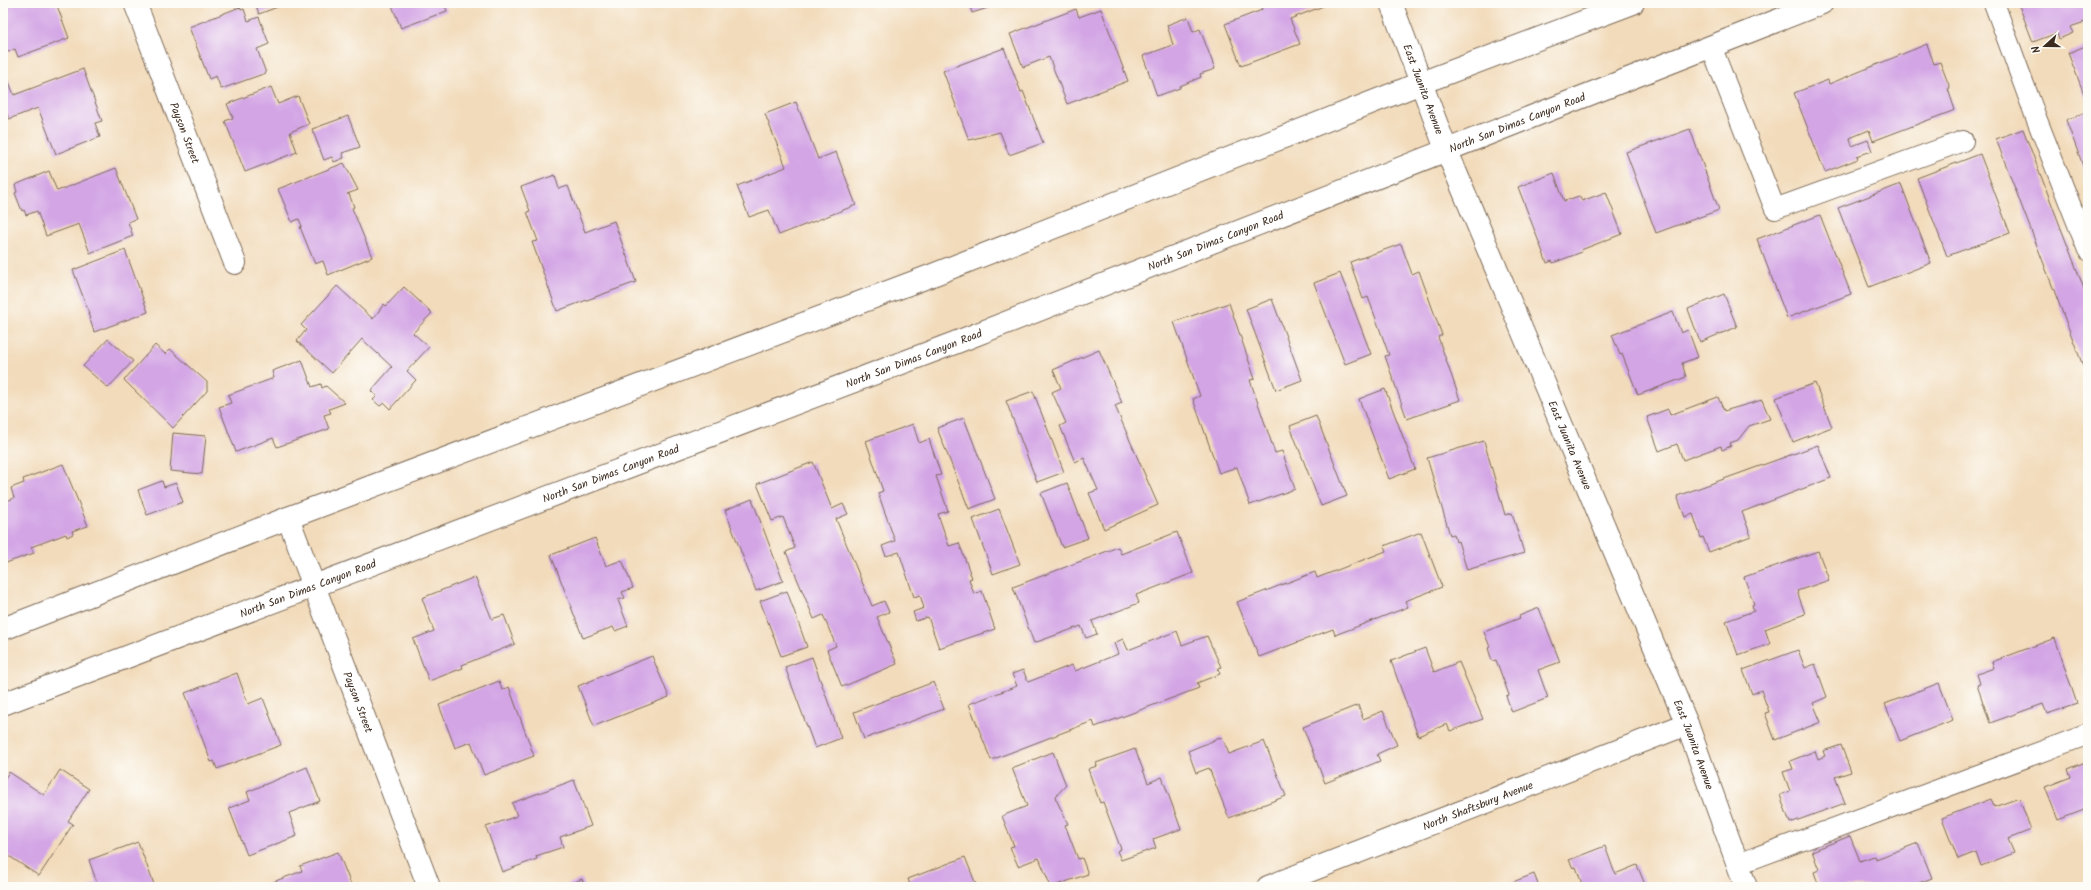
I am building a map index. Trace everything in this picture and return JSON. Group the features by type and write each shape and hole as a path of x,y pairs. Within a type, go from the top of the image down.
{"main road":[{"name":"Payson Street","path":"135,3 235,263"},
{"name":"East Juanita Avenue","path":"1391,3 1446,149 1687,724 1746,887"},
{"path":"3,629 288,518 922,279 1421,83 1633,3"},
{"name":"North San Dimas Canyon Road","path":"3,704 957,342 1446,149 1822,3"},
{"name":"Payson Street","path":"288,518 429,887"},
{"name":"North Shaftsbury Avenue","path":"1268,887 1687,724"}],"lane":[{"path":"1994,3 2088,250"},
{"path":"1710,46 1775,209 1963,141"},
{"path":"1738,864 2086,735"}],"building":[{"path":"3,3 56,3 69,38 18,57 15,49 3,54"},
{"path":"255,3 288,3 259,14"},
{"path":"391,3 444,3 447,11 401,28"},
{"path":"969,3 993,3 994,6 972,13"},
{"path":"1260,3 1331,3 1290,19 1300,44 1241,66 1225,24 1262,10"},
{"path":"2018,3 2088,3 2088,21 2070,27 2073,33 2059,39 2057,33 2033,42"},
{"path":"240,7 241,10 244,9 248,21 259,17 269,44 257,49 266,73 221,89 216,76 209,79 189,27"},
{"path":"1076,9 1079,17 1101,9 1128,81 1067,104 1049,57 1023,67 1010,34"},
{"path":"1188,17 1193,32 1200,29 1215,69 1200,74 1201,77 1180,86 1180,88 1157,96 1143,56 1173,45 1167,25"},
{"path":"1927,44 1934,64 1940,62 1950,88 1948,89 1955,110 1873,141 1869,130 1850,138 1852,146 1868,140 1872,151 1857,156 1858,159 1825,172 1794,93 1828,80 1829,84"},
{"path":"2088,45 2088,104 2068,53"},
{"path":"1004,48 1021,92 1023,91 1043,143 1009,155 1000,132 969,140 943,71"},
{"path":"3,66 14,95 83,69 102,121 95,123 100,137 56,154 38,108 9,119 5,109 3,109"},
{"path":"271,87 278,104 298,96 309,124 290,132 297,152 245,172 225,121 233,118 227,104"},
{"path":"796,102 818,159 836,152 856,205 779,235 769,210 749,217 737,186 786,167 765,114"},
{"path":"2088,111 2088,179 2066,120"},
{"path":"348,116 360,147 342,153 344,158 334,162 332,157 324,160 312,129"},
{"path":"1690,129 1719,210 1656,233 1626,152"},
{"path":"2023,129 2088,299 2088,379 1996,139"},
{"path":"1980,154 2010,233 1947,256 1917,178"},
{"path":"344,163 358,190 347,194 349,194 354,207 352,208 372,257 328,275 323,261 315,264 300,227 302,226 299,219 292,222 278,189"},
{"path":"116,168 136,219 128,222 133,236 90,253 79,224 46,236 37,211 26,215 24,210 22,211 15,193 17,192 15,185 49,171 57,191"},
{"path":"1554,173 1564,201 1579,196 1582,201 1606,192 1622,234 1581,250 1582,252 1553,263 1552,261 1547,263 1518,187"},
{"path":"555,175 559,189 568,186 585,232 614,221 636,282 557,311 532,242 538,241 527,212 530,211 521,187"},
{"path":"1901,184 1931,263 1869,287 1838,208"},
{"path":"1820,215 1851,294 1787,318 1757,239"},
{"path":"1401,244 1412,274 1419,271 1442,335 1438,337 1460,400 1407,419 1385,356 1389,355 1368,297 1363,299 1350,262"},
{"path":"125,250 148,312 94,332 89,313 73,270"},
{"path":"1340,273 1371,354 1345,364 1314,283"},
{"path":"337,286 373,319 384,304 386,306 404,287 432,313 413,333 429,347 407,371 416,380 390,409 384,403 380,406 373,400 377,396 371,391 392,367 362,339 332,373 297,341 306,330 301,325"},
{"path":"1724,294 1737,327 1700,342 1688,309"},
{"path":"1272,299 1302,380 1276,390 1246,309"},
{"path":"1229,303 1255,379 1250,380 1275,453 1282,451 1295,489 1250,505 1237,467 1219,473 1193,399 1200,396 1174,322"},
{"path":"1673,312 1681,333 1688,330 1698,357 1682,363 1686,377 1638,395 1622,354 1620,355 1612,335"},
{"path":"108,339 133,361 108,388 83,366"},
{"path":"155,345 165,354 170,349 207,382 207,391 173,428 124,380"},
{"path":"1099,350 1122,403 1115,406 1158,505 1104,529 1089,493 1098,490 1084,458 1075,462 1060,426 1066,423 1052,392 1061,388 1053,370"},
{"path":"302,360 312,387 321,384 322,388 326,386 345,403 329,409 331,413 324,415 329,429 277,447 273,438 236,452 219,407 231,403 228,395 274,378 272,371"},
{"path":"1815,383 1832,427 1793,442 1776,398"},
{"path":"1385,389 1415,469 1389,479 1359,399"},
{"path":"1033,391 1064,472 1037,482 1006,401"},
{"path":"1718,397 1724,411 1762,400 1770,419 1749,426 1738,440 1730,443 1731,446 1722,450 1721,446 1683,460 1677,444 1659,451 1647,417 1668,409 1670,415"},
{"path":"1316,416 1347,496 1321,506 1290,426"},
{"path":"964,418 995,499 969,509 937,428"},
{"path":"913,424 919,443 929,439 941,475 936,476 948,511 938,514 949,546 959,543 972,578 969,579 974,594 982,591 995,629 939,648 928,617 916,621 913,612 924,608 920,595 914,597 899,552 886,556 882,546 895,541 878,493 883,491 866,441"},
{"path":"173,433 206,436 202,474 170,471"},
{"path":"1484,441 1505,515 1512,513 1524,553 1467,570 1458,541 1456,542 1454,534 1450,535 1427,458"},
{"path":"1818,445 1831,478 1742,512 1751,536 1709,552 1703,537 1701,538 1693,514 1685,517 1677,496"},
{"path":"813,462 832,509 843,504 848,514 836,519 872,606 884,601 889,612 877,617 897,664 842,687 827,650 836,646 823,615 814,619 786,552 795,548 783,517 772,521 757,484"},
{"path":"63,464 88,526 72,531 73,534 67,537 66,534 31,547 34,553 3,564 3,521 5,521 3,507 8,505 7,501 14,498 11,488 24,483 23,479"},
{"path":"162,481 164,487 176,483 183,502 147,515 138,490"},
{"path":"1067,483 1088,538 1062,547 1041,493"},
{"path":"752,499 783,581 756,591 725,510"},
{"path":"999,509 1020,564 993,574 973,519"},
{"path":"1177,532 1193,573 1136,595 1139,603 1092,621 1097,634 1086,638 1081,626 1034,643 1013,587 1118,547 1121,554"},
{"path":"1421,532 1442,587 1405,601 1408,607 1335,635 1333,629 1259,657 1237,602 1315,572 1317,578 1386,551 1384,546"},
{"path":"595,538 606,566 622,560 633,588 622,592 625,598 618,600 628,626 615,631 613,627 583,638 551,555"},
{"path":"1818,551 1829,580 1797,591 1805,614 1765,629 1770,644 1738,655 1726,621 1754,611 1752,605 1754,604 1744,577"},
{"path":"475,577 492,619 504,615 515,644 462,665 463,668 429,681 413,639 434,631 422,598"},
{"path":"787,591 807,647 781,656 760,601"},
{"path":"1539,608 1560,662 1538,670 1548,698 1512,712 1506,696 1509,695 1496,660 1492,661 1488,648 1490,647 1484,632 1520,618 1519,616"},
{"path":"1177,631 1182,645 1207,636 1221,667 1218,668 1220,674 1197,683 1199,688 1095,727 1093,721 991,760 969,704 1017,686 1012,674 1023,670 1028,682 1072,665 1075,671 1118,654 1114,643 1123,639 1128,650"},
{"path":"2055,638 2077,704 2047,714 2043,704 1990,723 1977,685 1980,684 1977,674 1994,668 1992,662"},
{"path":"1425,648 1434,672 1459,662 1483,719 1450,731 1447,724 1418,736 1391,661"},
{"path":"1798,650 1805,668 1815,664 1827,697 1813,703 1821,722 1775,740 1765,713 1769,712 1761,690 1752,694 1743,670"},
{"path":"652,656 669,697 594,726 578,686"},
{"path":"812,657 841,738 815,748 785,667"},
{"path":"237,673 248,704 263,698 281,745 217,769 214,761 211,762 185,693"},
{"path":"499,681 502,690 509,687 534,756 484,775 471,742 455,748 439,705"},
{"path":"934,682 944,709 864,739 854,712"},
{"path":"1939,683 1953,720 1900,741 1885,704"},
{"path":"1358,705 1363,719 1383,711 1397,745 1377,754 1380,761 1325,783 1303,727"},
{"path":"1222,737 1229,754 1264,741 1286,796 1229,818 1209,768 1196,773 1188,751"},
{"path":"1841,745 1851,772 1835,777 1845,803 1790,823 1780,795 1790,791 1783,772 1793,769 1790,761 1815,751 1818,759 1825,756 1823,751"},
{"path":"1135,749 1148,783 1162,777 1181,829 1153,839 1156,848 1121,860 1117,851 1121,849 1103,802 1100,803 1088,769 1097,766 1096,763"},
{"path":"1053,752 1066,785 1055,797 1068,824 1065,825 1078,859 1082,858 1088,874 1051,887 1039,858 1018,866 1010,847 1014,846 1002,816 1027,806 1012,768"},
{"path":"2088,761 2088,816 2086,817 2084,810 2058,820 2045,787 2071,777 2068,769"},
{"path":"307,767 320,801 289,813 297,836 247,855 229,808 250,800 247,792"},
{"path":"60,770 89,789 68,821 73,824 39,876 3,852 3,842 6,836 3,834 3,781 9,772 44,795"},
{"path":"574,780 591,826 560,837 563,847 536,856 537,859 502,872 486,827 517,816 512,803"},
{"path":"2019,798 2031,830 2008,839 2014,853 1981,866 1976,852 1958,859 1942,818 1991,799 1994,807"},
{"path":"1850,836 1860,861 1874,856 1876,859 1918,843 1932,878 1908,887 1819,887 1814,872 1819,870 1812,851"},
{"path":"138,842 155,887 87,887 97,883 89,860"},
{"path":"1605,846 1615,874 1637,865 1646,887 1583,887 1576,867 1573,868 1569,860"},
{"path":"338,852 352,887 266,887 265,885 302,871 300,866"},
{"path":"965,857 977,887 911,887 908,879"},
{"path":"1534,874 1539,887 1499,887"},
{"path":"582,879 585,887 561,887"}]}
